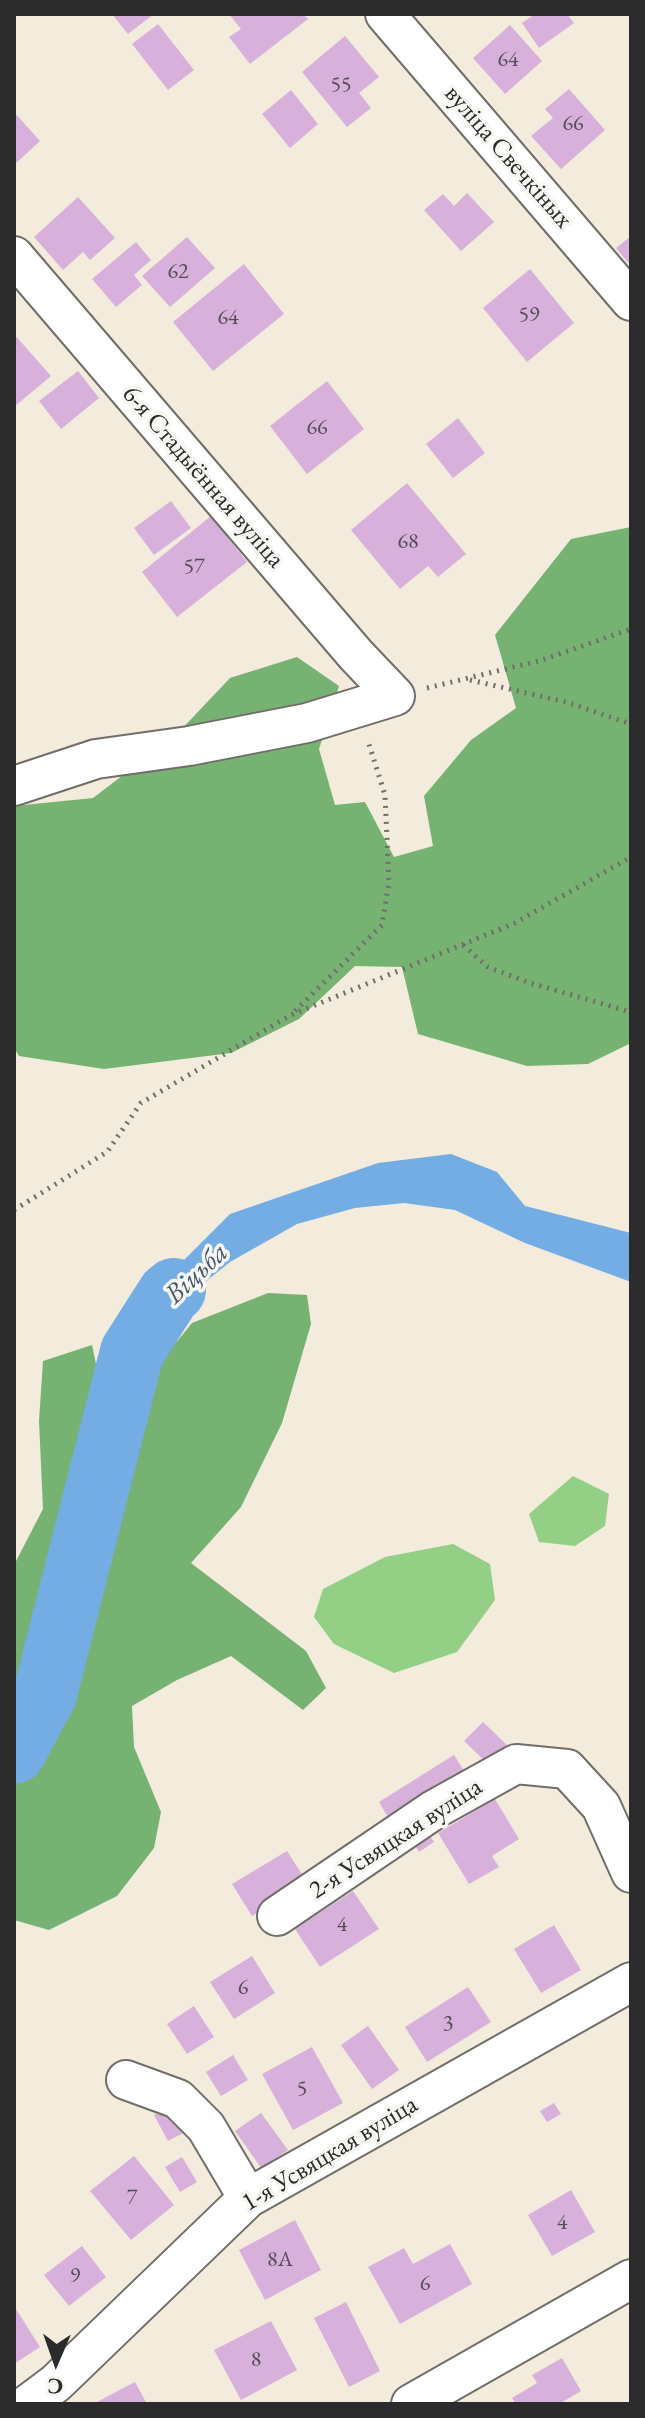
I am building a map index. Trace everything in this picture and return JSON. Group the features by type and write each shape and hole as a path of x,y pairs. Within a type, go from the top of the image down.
{"street":[{"name":"вуліца Свечкіных","path":"385,14 631,301"},
{"name":"6-я Стадыённая вуліца","path":"14,256 356,655 395,696"},
{"path":"14,786 96,759 189,746 307,723 395,696"},
{"name":"2-я Усвяцкая вуліца","path":"277,1916 435,1809 516,1764 567,1769 601,1806 631,1873"},
{"name":"1-я Усвяцкая вуліца","path":"28,2404 56,2383 248,2198 631,1982"},
{"path":"126,2080 178,2099 206,2127 248,2198"},
{"path":"411,2404 631,2279"}],"path":[{"path":"395,696 539,661 631,629"},
{"path":"466,679 566,702 631,724"},
{"path":"291,1015 382,925 389,882 385,795 357,708"},
{"path":"14,1210 107,1152 141,1103 291,1015 515,923 631,857"},
{"path":"463,945 488,967 530,983 631,1012"}],"green space":[{"path":"631,527 631,1043 588,1064 527,1066 418,1034 402,967 355,966 299,1019 231,1053 104,1069 19,1056 14,1048 14,806 93,798 177,734 230,678 297,657 339,686 319,749 335,805 365,802 394,857 433,846 424,796 471,740 516,708 495,635 571,539"},
{"path":"268,1293 307,1295 311,1324 282,1423 241,1507 191,1563 306,1651 326,1688 303,1710 231,1656 177,1680 132,1706 134,1747 161,1812 154,1848 117,1896 49,1930 14,1920 14,1565 43,1509 39,1421 43,1361 92,1345 97,1369 112,1385 148,1377 192,1323"},
{"path":"573,1476 609,1494 605,1526 575,1546 539,1542 529,1514"},
{"path":"453,1544 490,1564 495,1600 457,1652 394,1673 334,1644 314,1617 323,1589 385,1557"}],"water":[{"path":"451,1154 497,1172 525,1206 631,1233 631,1282 525,1243 455,1210 404,1203 355,1208 297,1224 230,1262 188,1296 167,1335 137,1366 110,1363 155,1289 230,1214 378,1163"}],"building":[{"path":"112,14 154,14 128,34"},
{"path":"229,14 303,14 308,19 250,64 229,37 241,29"},
{"path":"535,14 567,14 574,23 539,48 522,23"},
{"path":"158,24 194,70 168,90 132,44"},
{"path":"510,25 542,61 505,94 473,58"},
{"path":"345,36 379,77 359,93 371,108 347,127 302,72"},
{"path":"569,89 605,130 561,169 531,136 553,118 545,109"},
{"path":"291,90 318,124 290,148 262,114"},
{"path":"14,112 40,141 14,165"},
{"path":"467,193 494,222 461,251 424,210 443,194 454,206"},
{"path":"78,197 115,238 90,260 83,252 63,270 34,237"},
{"path":"631,236 631,266 616,248"},
{"path":"187,237 215,268 170,307 142,276"},
{"path":"136,242 151,260 134,275 142,285 116,307 92,279"},
{"path":"244,264 284,314 213,371 173,322"},
{"path":"530,269 574,323 527,362 483,308"},
{"path":"14,334 51,376 14,407"},
{"path":"78,371 99,398 61,429 39,401"},
{"path":"327,381 364,429 307,474 270,426"},
{"path":"458,418 485,453 453,478 426,444"},
{"path":"407,483 466,554 438,577 428,566 400,589 351,530"},
{"path":"171,501 191,528 154,555 134,528"},
{"path":"211,516 247,562 177,617 142,572"},
{"path":"483,1722 507,1745 488,1764 464,1741"},
{"path":"454,1755 468,1777 392,1824 379,1802"},
{"path":"495,1799 519,1839 492,1856 499,1867 469,1884 438,1833"},
{"path":"423,1826 434,1842 419,1852 409,1836"},
{"path":"287,1851 307,1882 252,1916 232,1884"},
{"path":"353,1891 379,1929 320,1967 295,1929"},
{"path":"554,1925 581,1970 541,1993 514,1949"},
{"path":"252,1956 275,1993 234,2019 210,1982"},
{"path":"468,1987 491,2022 427,2062 405,2027"},
{"path":"194,2006 214,2037 187,2054 167,2024"},
{"path":"368,2026 399,2070 372,2089 341,2045"},
{"path":"312,2047 343,2103 293,2130 262,2074"},
{"path":"233,2055 248,2080 221,2096 206,2072"},
{"path":"554,2103 561,2114 547,2122 540,2111"},
{"path":"174,2104 189,2130 168,2141 154,2115"},
{"path":"261,2113 288,2150 262,2169 235,2131"},
{"path":"134,2156 174,2205 131,2240 90,2191"},
{"path":"182,2157 197,2182 180,2192 165,2167"},
{"path":"571,2190 595,2232 552,2256 528,2215"},
{"path":"295,2220 321,2270 265,2300 239,2250"},
{"path":"450,2244 472,2284 400,2324 368,2267 404,2248 413,2264"},
{"path":"82,2246 106,2277 69,2306 44,2275"},
{"path":"346,2302 380,2371 349,2387 314,2318"},
{"path":"14,2306 40,2347 14,2364"},
{"path":"271,2321 297,2370 241,2400 214,2350"},
{"path":"562,2358 581,2391 559,2404 516,2404 512,2398 537,2383 532,2375"},
{"path":"135,2382 147,2404 93,2404"}],"waterway":[{"name":"Віцьба","path":"14,1752 45,1694 132,1352 174,1290"}]}
